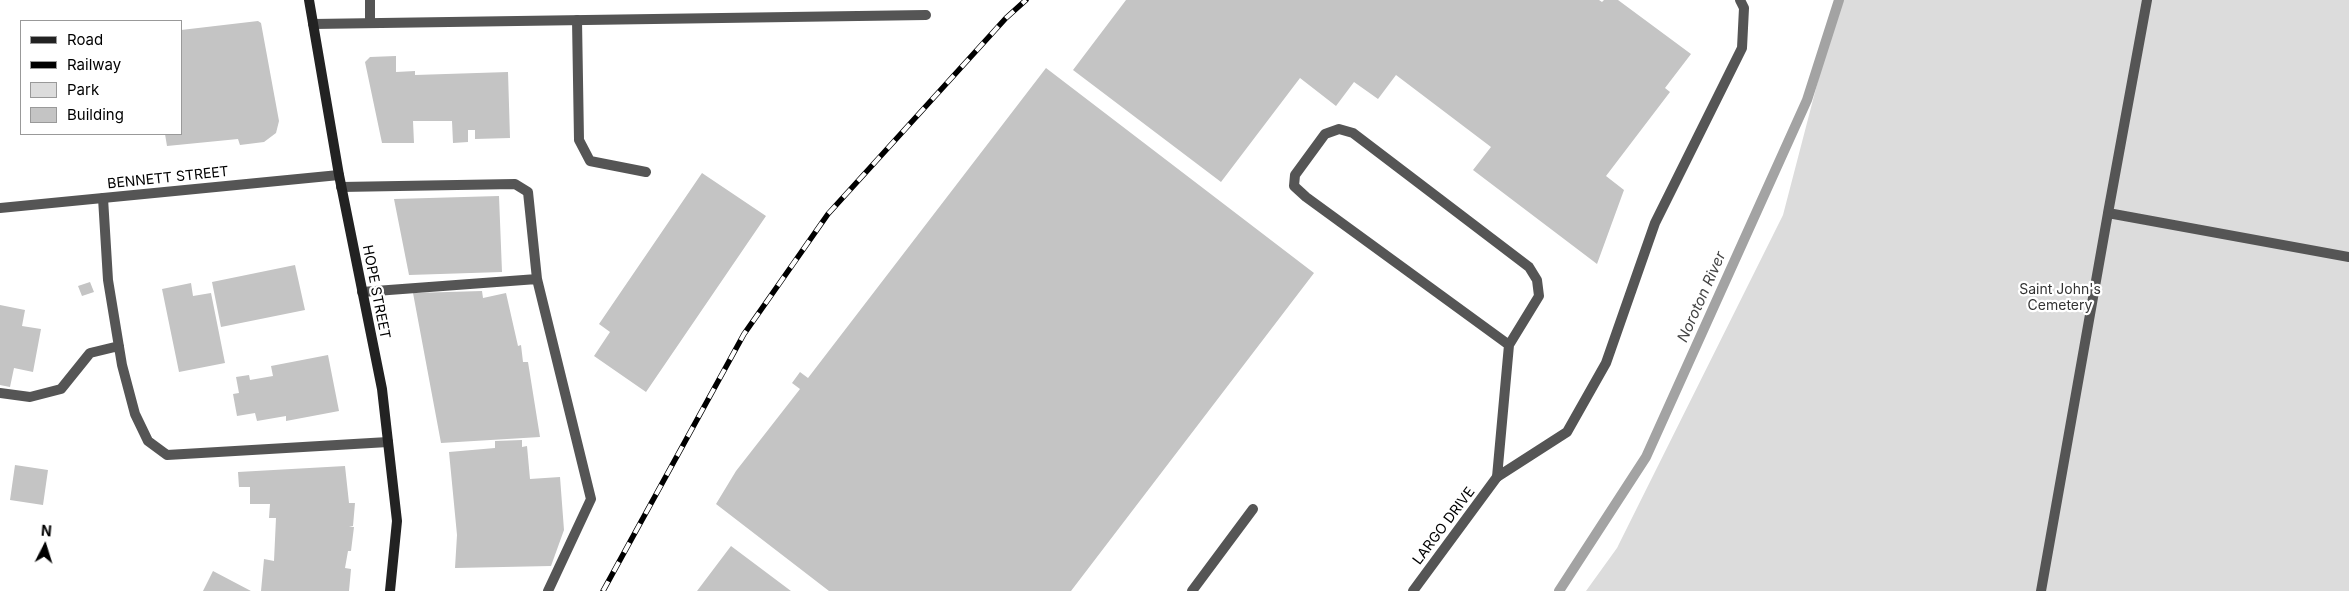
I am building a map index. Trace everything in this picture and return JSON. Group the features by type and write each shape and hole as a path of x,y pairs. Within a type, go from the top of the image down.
{"main road":[{"name":"HOPE STREET","path":"309,0 341,187 382,389 397,521 390,591"}],"street":[{"path":"370,0 370,24"},
{"path":"1498,477 1567,432 1606,363 1655,223 1742,48 1744,8 1740,0"},
{"path":"2041,591 2147,0"},
{"path":"313,24 926,15"},
{"path":"577,20 578,140 590,161 646,172"},
{"path":"1498,477 1509,345 1539,296 1537,280 1529,267 1353,133 1339,129 1325,134 1295,175 1294,186 1306,197 1509,345"},
{"name":"BENNETT STREET","path":"0,208 339,175"},
{"path":"341,187 515,184 528,192 537,279 591,499 548,591"},
{"path":"103,198 108,280 122,365 135,414 148,441 168,455 388,442"},
{"path":"2108,213 2349,256"},
{"path":"362,292 537,279"},
{"path":"0,393 30,397 61,389 90,352 120,346"},
{"name":"LARGO DRIVE","path":"1412,591 1498,477"},
{"path":"1192,591 1253,509"}],"green space":[{"name":"Saint John's Cemetery","path":"1839,0 2349,0 2349,591 1586,591 1617,548 1783,215"}],"building":[{"path":"1126,0 1599,0 1602,2 1604,0 1618,0 1691,54 1665,88 1670,92 1606,176 1624,190 1597,264 1473,170 1491,147 1396,75 1378,99 1354,82 1336,106 1300,78 1221,182 1073,70"},
{"path":"258,21 261,23 279,121 276,133 264,142 240,145 238,139 167,146 165,135 182,135 182,30"},
{"path":"396,56 396,72 415,71 415,75 508,72 510,138 475,139 475,130 468,130 468,142 453,143 452,121 413,121 414,143 382,143 365,62 370,57"},
{"path":"1046,68 1314,273 1071,591 829,591 716,504 736,471 800,389 792,383 800,372 808,378"},
{"path":"702,173 766,216 646,392 594,356 610,332 599,324"},
{"path":"499,196 502,272 409,275 394,199"},
{"path":"295,265 305,310 221,327 212,282"},
{"path":"90,282 94,292 82,296 78,286"},
{"path":"191,283 193,296 211,293 225,363 179,372 162,289"},
{"path":"482,291 483,298 506,293 518,346 521,345 523,362 528,362 540,437 441,443 413,293"},
{"path":"0,305 25,310 22,326 41,329 33,372 14,368 10,387 0,385"},
{"path":"328,355 339,411 286,421 286,416 257,421 255,413 237,416 233,394 239,393 236,377 249,375 250,380 273,376 271,366"},
{"path":"522,440 522,447 527,446 530,479 560,477 564,530 551,566 455,568 457,535 449,452 495,448 495,441"},
{"path":"15,465 48,470 43,505 10,500"},
{"path":"345,466 349,503 355,503 353,526 349,527 354,527 351,551 348,551 345,568 351,569 349,591 261,591 264,559 274,561 276,518 269,518 270,504 250,504 250,487 239,487 238,472"},
{"path":"731,546 791,591 697,591"},
{"path":"213,571 251,591 203,591"}],"waterway":[{"name":"Noroton River","path":"1559,591 1646,457 1807,100 1839,0"}],"railway":[{"path":"603,591 744,334 828,214 1006,18 1026,0"}]}
